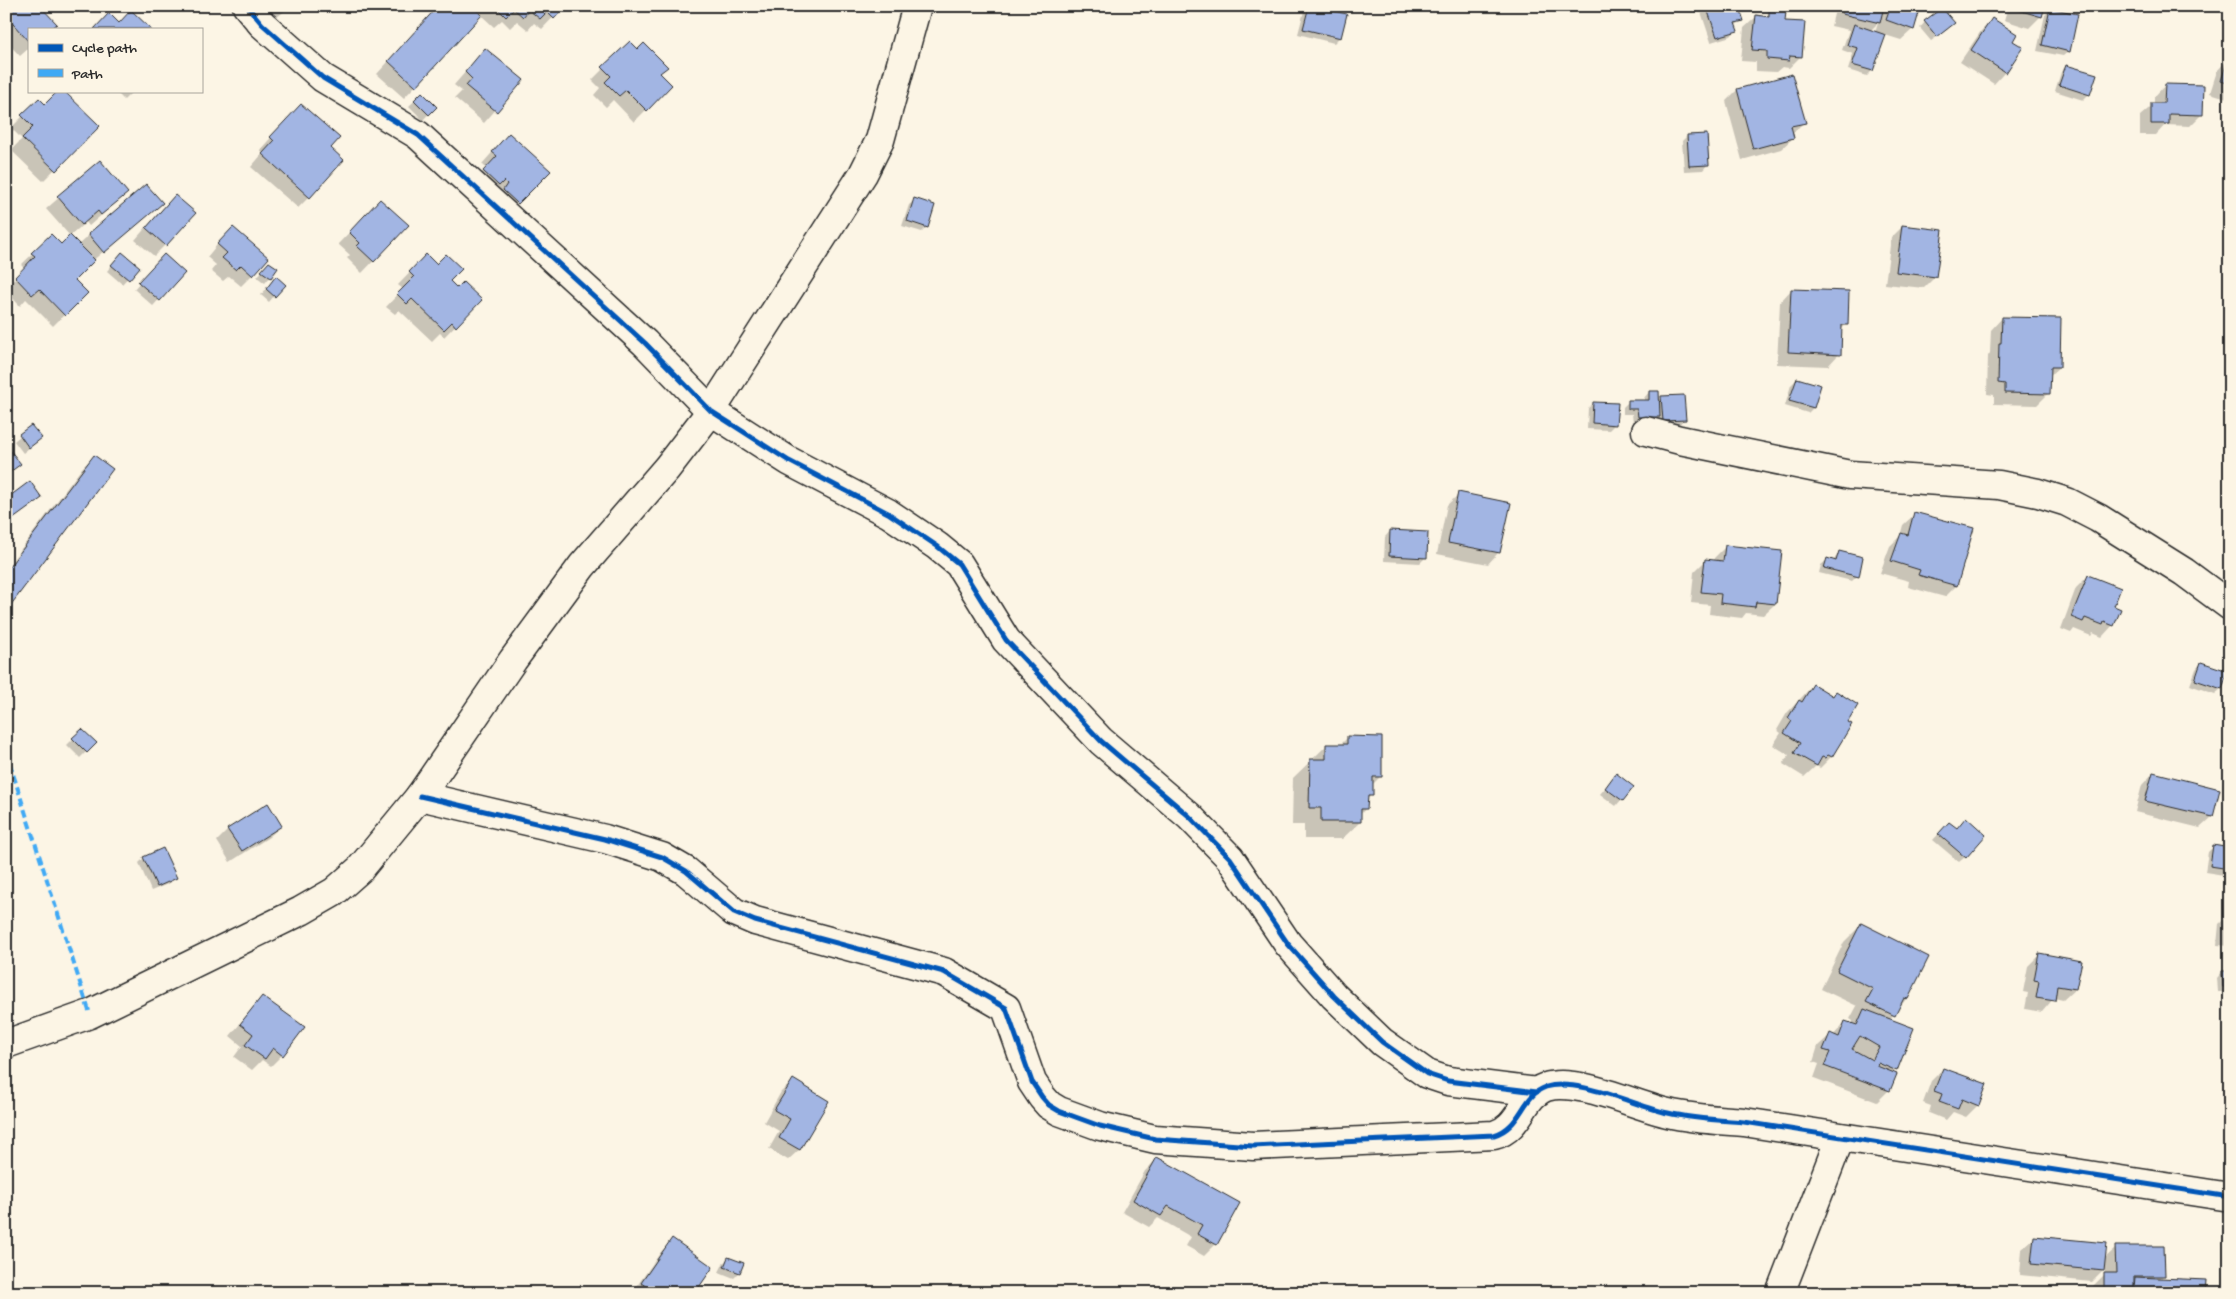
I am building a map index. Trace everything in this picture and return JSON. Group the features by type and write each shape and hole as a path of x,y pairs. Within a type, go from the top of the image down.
{"street":[{"path":"247,6 262,24 324,78 418,135 645,343 711,412 790,461 888,513 937,546 959,564 1006,640 1101,741 1189,816 1230,858 1288,944 1334,996 1382,1042 1427,1074 1448,1081 1536,1092 1557,1085 1586,1088 1675,1114 1744,1122 2230,1197"},
{"path":"6,1044 90,1014 301,911 326,896 360,869 420,796 513,660 582,566 711,412 863,174 880,140 917,6"},
{"path":"1646,431 1680,440 1850,475 1999,485 2038,493 2067,502 2098,518 2184,572 2230,606"},
{"path":"420,796 604,839 662,856 686,871 734,912 755,921 944,972 1006,1008 1032,1082 1049,1105 1059,1111 1100,1126 1155,1139 1253,1146 1494,1135 1509,1129 1536,1092"},
{"path":"1780,1293 1840,1138"}],"building":[{"path":"6,6 40,6 57,24 52,28 28,28 28,41 6,16"},
{"path":"438,6 446,6 450,10 453,6 472,6 482,15 416,87 388,61"},
{"path":"495,6 566,6 554,19 547,12 540,19 529,10 523,17 514,9 506,17"},
{"path":"1309,6 1347,14 1341,38 1303,29"},
{"path":"1706,6 1739,6 1744,21 1735,23 1738,31 1717,37"},
{"path":"1844,6 1884,6 1880,23 1842,14"},
{"path":"1891,6 1921,6 1914,30 1886,20"},
{"path":"2015,6 2045,6 2042,17 2015,9"},
{"path":"1942,8 1955,23 1937,37 1924,21"},
{"path":"2050,8 2078,14 2070,52 2042,45"},
{"path":"131,10 150,28 95,28 109,13 119,23"},
{"path":"1769,10 1786,11 1785,21 1805,22 1802,57 1790,56 1789,61 1767,59 1767,51 1752,50 1756,15 1769,17"},
{"path":"1992,18 2017,34 2013,41 2023,47 2006,73 1971,50"},
{"path":"1854,24 1886,35 1873,71 1852,65 1858,48 1847,45"},
{"path":"630,41 638,49 644,43 668,67 660,73 672,85 647,111 626,90 619,96 605,82 611,76 602,67"},
{"path":"485,48 524,80 497,112 466,86 472,79 465,72"},
{"path":"2228,58 2230,58 2230,84 2221,81"},
{"path":"2066,65 2097,74 2090,95 2059,85"},
{"path":"1792,74 1806,123 1791,126 1794,138 1753,149 1737,89"},
{"path":"2165,84 2204,85 2203,115 2169,114 2169,124 2151,124 2151,103 2164,103"},
{"path":"57,92 65,92 100,126 56,171 22,138 33,127 21,115 39,98 45,104"},
{"path":"422,92 437,107 429,115 414,100"},
{"path":"301,104 340,138 331,148 344,160 310,198 262,154 274,141 270,137"},
{"path":"509,133 551,171 518,204 503,190 507,184 504,181 499,186 483,171 497,156 492,152"},
{"path":"1707,134 1709,165 1689,166 1687,135"},
{"path":"100,160 128,193 101,215 98,211 82,225 57,196"},
{"path":"146,184 163,203 104,253 88,234"},
{"path":"175,195 196,213 166,246 146,228"},
{"path":"914,198 935,205 928,228 907,221"},
{"path":"380,199 409,225 374,262 357,246 360,243 349,232"},
{"path":"1902,225 1943,230 1936,277 1896,272"},
{"path":"233,227 269,258 253,276 241,265 236,270 222,258 227,253 217,244"},
{"path":"51,234 61,244 70,235 95,260 75,280 88,293 65,316 39,289 32,295 15,277 35,256 31,253"},
{"path":"122,252 140,267 129,280 111,265"},
{"path":"164,254 185,273 160,301 138,282"},
{"path":"426,254 436,264 446,254 462,269 450,281 457,288 463,282 482,300 456,327 452,322 444,330 412,299 407,304 397,294 414,277 409,272"},
{"path":"269,262 278,268 271,278 261,271"},
{"path":"276,276 286,285 275,297 266,289"},
{"path":"1791,289 1849,291 1848,325 1842,325 1841,355 1788,352"},
{"path":"2002,317 2061,318 2060,367 2051,367 2050,394 2005,393 2005,384 1998,383"},
{"path":"1797,378 1821,385 1814,408 1789,401"},
{"path":"1649,391 1659,391 1660,417 1638,417 1637,409 1628,409 1628,400 1649,400"},
{"path":"1684,395 1686,420 1663,421 1661,396"},
{"path":"1593,402 1618,403 1616,425 1592,423"},
{"path":"31,425 42,438 29,448 19,434"},
{"path":"6,445 21,464 6,475"},
{"path":"94,455 113,469 10,606 6,603 6,571"},
{"path":"30,481 42,498 9,522 6,519 6,499"},
{"path":"1458,492 1511,503 1500,553 1448,543"},
{"path":"1914,512 1974,528 1957,586 1918,575 1920,570 1891,561 1901,533 1908,535"},
{"path":"1390,530 1428,532 1427,558 1389,556"},
{"path":"1725,545 1782,551 1776,604 1756,602 1755,607 1720,603 1721,594 1701,592 1705,559 1723,561"},
{"path":"1839,551 1863,557 1859,577 1824,568 1827,558 1836,561"},
{"path":"2088,575 2121,588 2114,606 2121,609 2114,626 2104,622 2103,625 2085,618 2083,622 2071,617"},
{"path":"2201,662 2228,671 2222,689 2195,680"},
{"path":"1813,684 1833,696 1836,691 1858,705 1848,722 1852,724 1832,757 1828,755 1825,758 1822,757 1817,766 1794,753 1800,743 1784,733 1792,721 1788,718 1799,700 1802,702"},
{"path":"82,729 97,743 87,753 72,738"},
{"path":"1347,736 1382,737 1382,777 1373,777 1373,796 1368,796 1367,809 1361,809 1361,822 1321,822 1321,808 1309,808 1310,759 1326,759 1326,744 1347,744"},
{"path":"2153,772 2220,789 2213,817 2145,801"},
{"path":"1616,773 1634,787 1623,801 1605,788"},
{"path":"268,803 282,826 242,851 227,829"},
{"path":"1966,817 1986,835 1966,858 1938,834 1949,822 1957,828"},
{"path":"2213,845 2230,848 2230,869 2210,866"},
{"path":"163,848 177,878 157,887 143,857"},
{"path":"1861,923 1929,957 1908,999 1904,998 1895,1016 1866,1002 1873,989 1837,971"},
{"path":"2039,953 2082,961 2076,989 2057,986 2055,1001 2036,998 2039,981 2034,980"},
{"path":"2222,971 2230,971 2230,987 2223,987"},
{"path":"262,996 305,1027 283,1056 273,1048 265,1059 245,1045 253,1034 240,1024"},
{"path":"1864,1009 1914,1028 1897,1071 1878,1063 1877,1066 1897,1074 1890,1091 1824,1066 1830,1052 1823,1050 1830,1033 1839,1037 1845,1021 1857,1025","holes":["1860,1036 1879,1047 1872,1060 1852,1049"]},
{"path":"1943,1068 1987,1084 1979,1106 1962,1099 1958,1109 1939,1102 1942,1094 1934,1091"},
{"path":"793,1079 829,1101 800,1150 779,1138 790,1119 774,1110"},
{"path":"1157,1157 1240,1203 1217,1245 1197,1234 1202,1225 1168,1206 1161,1216 1133,1200"},
{"path":"2034,1236 2107,1243 2104,1271 2031,1264"},
{"path":"672,1238 713,1267 695,1293 656,1293 641,1283"},
{"path":"2115,1246 2164,1246 2165,1276 2134,1276 2134,1287 2124,1287 2125,1293 2104,1293 2104,1273 2116,1273"},
{"path":"728,1257 744,1263 740,1273 724,1267"},
{"path":"2135,1277 2207,1280 2206,1293 2126,1293 2126,1288 2134,1288"}],"marked path":[{"path":"6,752 90,1014"}],"cycle path":[{"path":"247,6 262,24 323,78 418,135 645,343 711,411 789,461 888,513 937,546 959,564 1006,640 1101,741 1189,816 1230,858 1288,944 1334,996 1382,1042 1427,1074 1448,1081 1537,1092"},
{"path":"420,796 605,839 662,857 686,871 734,912 755,921 944,972 1006,1008 1032,1082 1049,1105 1059,1111 1100,1126 1155,1139 1253,1146 1494,1135 1510,1126 1538,1091 1546,1087 1559,1085 1590,1089 1687,1117 1744,1122 2230,1197"}]}
